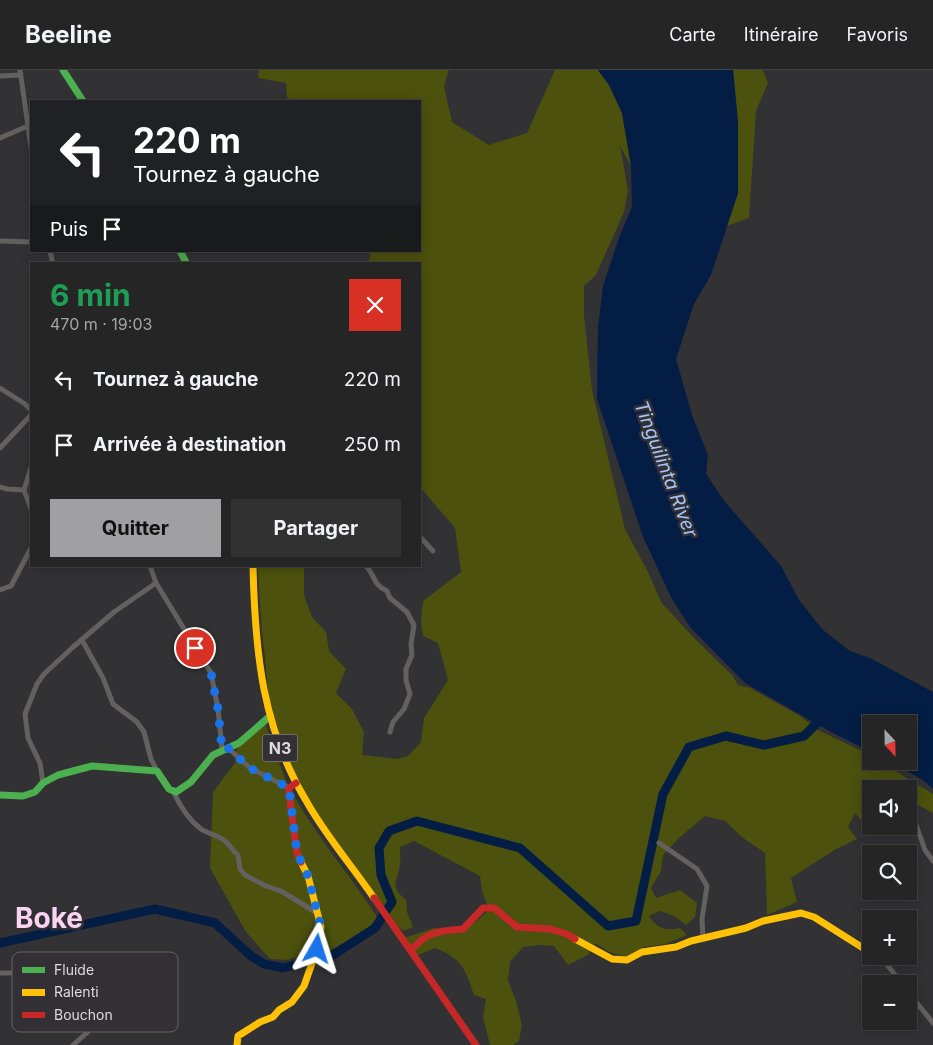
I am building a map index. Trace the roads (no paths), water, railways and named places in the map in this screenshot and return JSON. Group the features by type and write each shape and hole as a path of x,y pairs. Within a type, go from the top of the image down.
{"main road":[{"path":"63,70 82,100"},
{"name":"N3","path":"253,567 258,661 269,718 296,783 314,816 379,904 476,1045"},
{"path":"0,795 24,796 35,792 43,783 58,775 92,766 157,771 169,789 176,792 192,783 209,758 248,736 269,718"},
{"path":"237,1045 238,1036 260,1022 273,1017 279,1010 292,1002 304,986 317,949 321,927 308,876 297,853 289,788 296,783"},
{"path":"411,951 420,939 440,931 463,929 483,908 494,908 517,927 550,929 567,934 595,952 612,959 627,960 642,952 676,947 703,938 746,928 763,921 801,913 814,917 862,948"}],"street":[{"path":"0,76 20,73 30,140"},
{"path":"0,138 28,126"},
{"path":"0,240 30,242"},
{"path":"0,388 30,409"},
{"path":"0,448 30,416"},
{"path":"30,471 24,490 30,506"},
{"path":"0,487 24,490"},
{"path":"421,538 433,551"},
{"path":"0,590 11,586 30,550"},
{"path":"150,567 156,583 211,673 225,749 250,768 289,788"},
{"path":"367,567 378,587 387,591 390,598 407,612 414,625 411,644 412,655 406,669 406,680 410,694 404,709 393,722 390,732"},
{"path":"43,783 40,763 28,738 24,714 37,684 44,674 114,612 156,583"},
{"path":"82,640 103,678 113,704 137,722 144,732 151,759 157,771"},
{"path":"173,791 178,802 200,828 225,840 238,856 240,869 245,875 266,886 281,891 317,913"},
{"path":"917,827 926,850 933,861"},
{"path":"659,843 697,869 707,886 702,919 703,938"},
{"path":"887,965 895,975"},
{"path":"917,1003 933,1023"},
{"path":"73,1045 88,1032"}],"water":[{"name":"Tinguilinta River","path":"598,70 733,70 738,122 738,193 711,275 694,304 676,359 692,415 708,455 706,474 725,502 781,566 799,600 823,630 850,651 870,658 933,692 933,789 923,780 905,770 918,770 918,715 862,715 862,748 745,683 690,627 672,599 643,537 597,399 598,327 603,286 620,235 632,207 631,166 622,113 609,85"}],"waterway":[{"path":"0,943 155,909 215,923 251,956 264,964 283,968 333,955 375,928 392,902 381,875 379,848 389,831 417,821 520,848 608,926 636,921 663,794 689,747 726,736 764,745 804,736 824,716"}],"district":[{"name":"Boké","path":"49,918"}]}
